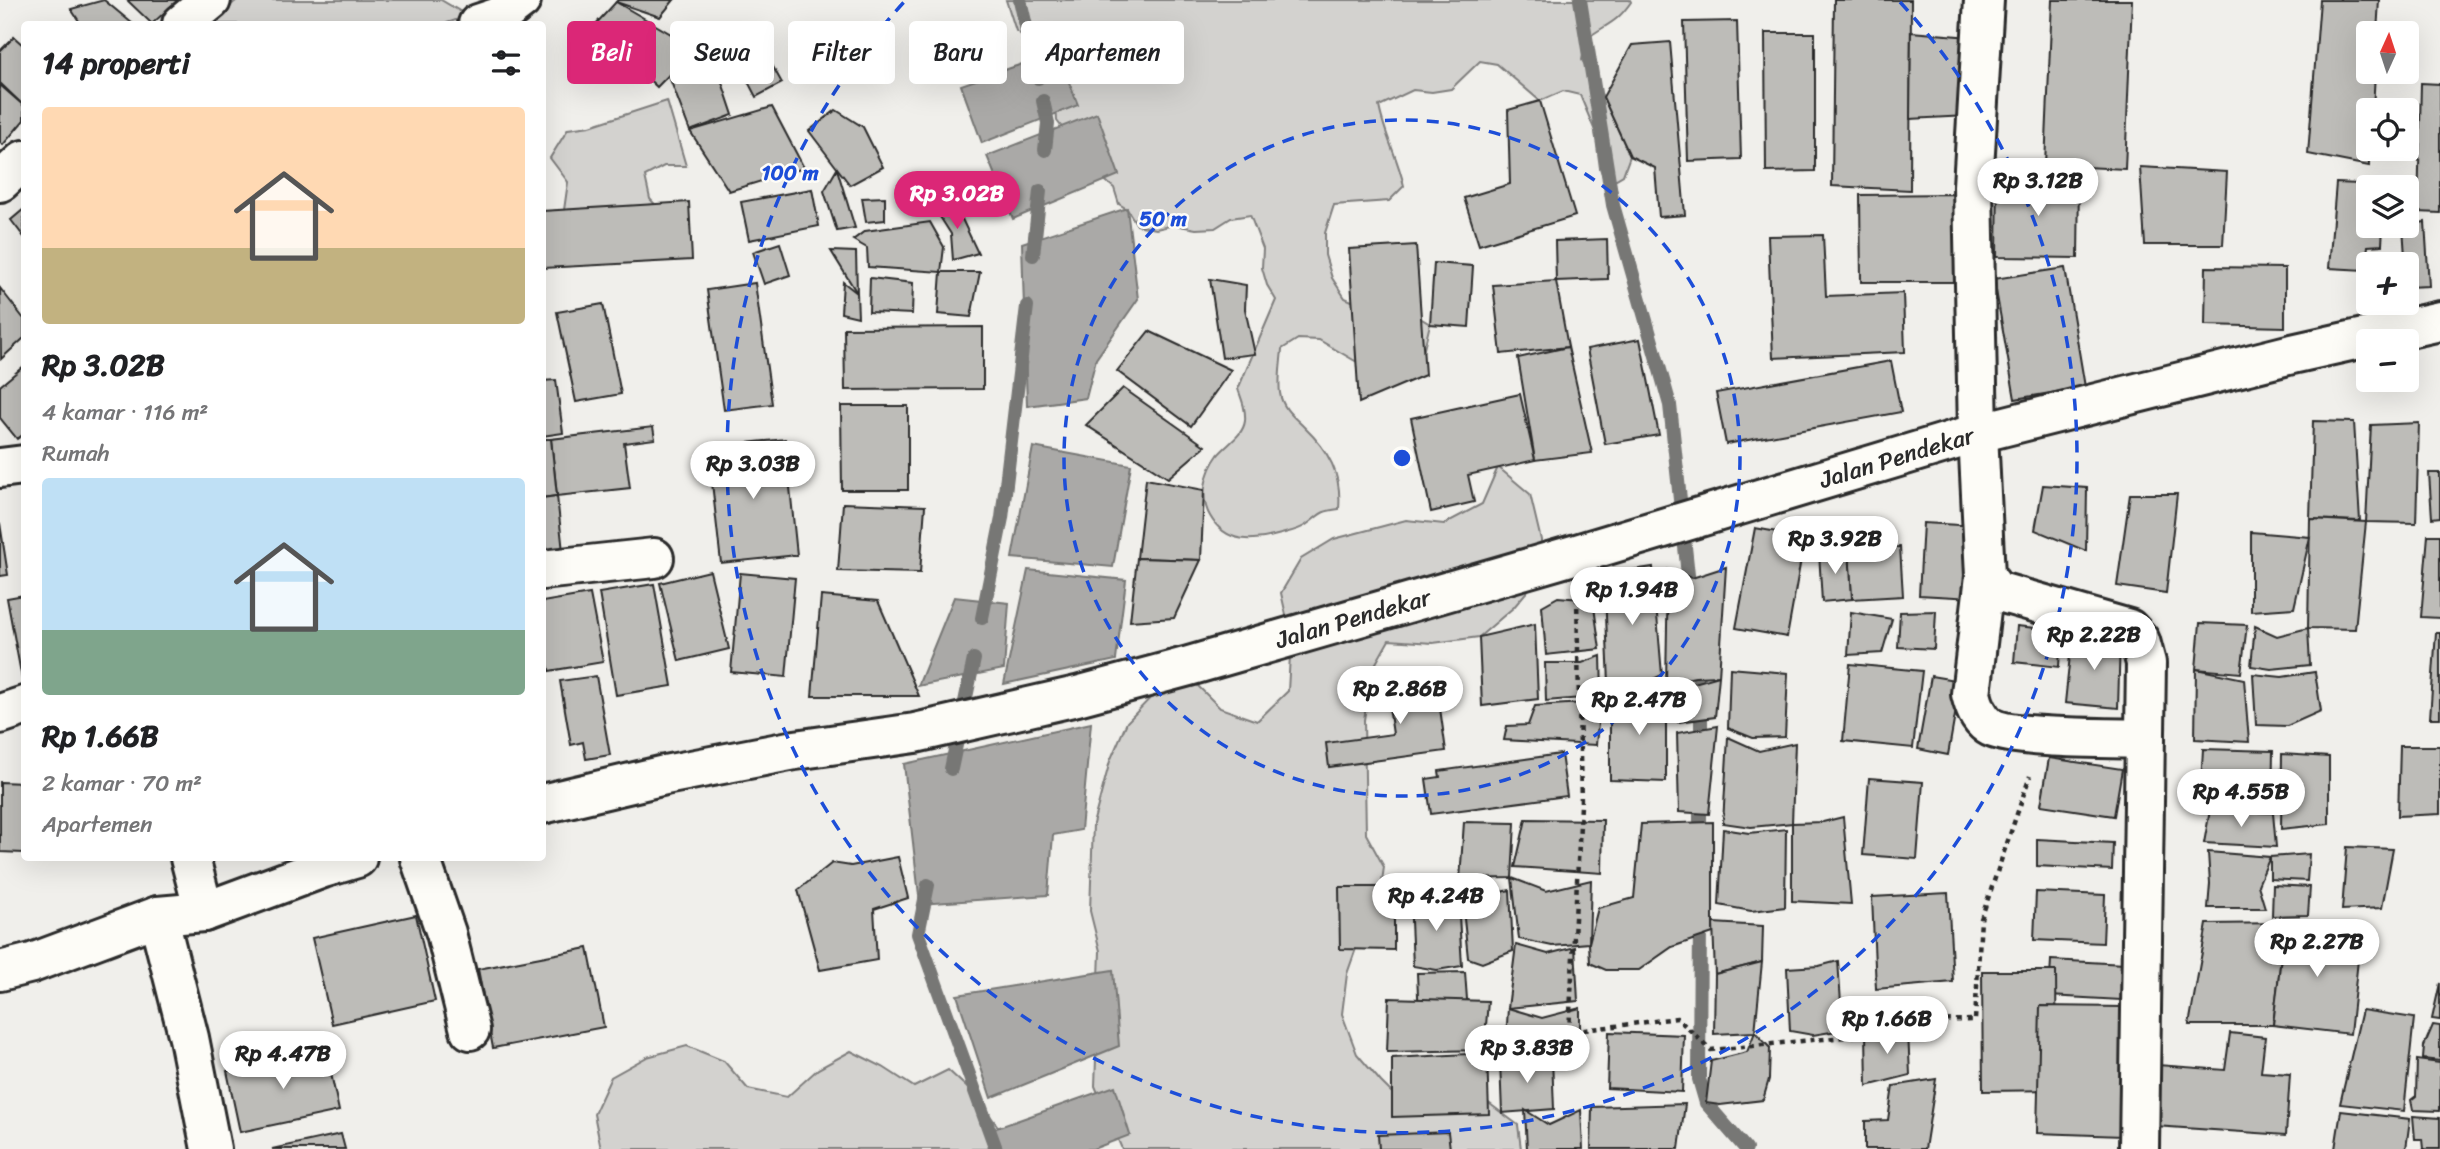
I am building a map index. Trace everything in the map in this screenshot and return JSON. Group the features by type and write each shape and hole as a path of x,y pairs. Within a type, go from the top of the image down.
{"street":[{"path":"185,21 211,0"},
{"path":"1984,0 1973,186 1978,433 1985,576 1971,694 1976,711 1990,727 2014,734 2145,739"},
{"path":"0,182 21,163"},
{"name":"Jalan Pendekar","path":"546,803 665,775 782,752 915,733 1077,696 1577,554 1978,433 2292,354 2440,321"},
{"path":"546,570 654,558"},
{"path":"1985,576 1996,591 2129,629 2140,641 2146,663 2139,1149"},
{"path":"0,714 21,707"},
{"path":"191,861 204,912"},
{"path":"0,971 32,963 158,916 204,912 347,861"},
{"path":"421,861 446,933 470,1030"},
{"path":"158,916 189,1038 211,1149"}],"path":[{"path":"1577,554 1581,805 1569,1032 1677,1018 1711,1050 1854,1036 1853,1014 1903,1021 1975,1020 1981,919 2044,735"}],"shaded area":[{"path":"237,0 441,0 468,16 453,21 212,21"},
{"path":"1006,0 1630,0 1626,9 1615,19 1586,39 1582,60 1603,97 1630,156 1623,175 1606,185 1600,168 1595,131 1580,95 1563,91 1540,101 1497,64 1480,61 1451,89 1432,92 1413,90 1379,106 1404,186 1389,201 1334,205 1325,233 1325,255 1332,278 1345,298 1367,308 1410,312 1430,324 1423,353 1369,369 1319,340 1298,339 1282,349 1279,382 1281,398 1289,412 1327,454 1336,474 1339,509 1323,512 1294,531 1271,537 1241,538 1224,532 1210,516 1205,501 1205,484 1214,461 1244,426 1245,413 1238,389 1276,300 1267,285 1262,268 1263,249 1250,215 1231,218 1215,228 1196,229 1174,225 1156,229 1137,225 1127,209 1119,204 1114,188 1100,176 1057,121 1056,103 1049,84 1184,84 1184,21 1021,21 1021,35 1016,31"},
{"path":"1021,64 1021,84 1070,84 1078,105 982,143 961,85 1007,84 1007,69"},
{"path":"667,101 686,166 664,166 645,176 650,199 668,218 560,238 568,182 550,158 568,129 590,126"},
{"path":"1097,113 1119,175 1013,219 987,156"},
{"path":"1127,208 1138,299 1096,359 1086,398 1027,406 1022,243"},
{"path":"1033,447 1131,465 1113,567 1012,558"},
{"path":"1498,467 1530,494 1541,540 1539,577 1514,607 1479,637 1433,643 1389,640 1371,672 1364,720 1366,834 1384,867 1379,904 1359,940 1347,974 1342,1014 1357,1054 1406,1107 1486,1101 1518,1125 1521,1149 1122,1149 1095,1086 1100,951 1090,911 1093,824 1110,761 1127,722 1156,692 1190,678 1220,708 1257,721 1288,691 1291,637 1281,593 1301,559 1334,539 1406,520 1444,524 1482,504"},
{"path":"1028,570 1126,580 1116,660 1004,684"},
{"path":"954,597 1009,603 1004,669 918,686"},
{"path":"1091,723 1081,830 1053,835 1048,895 920,904 904,764"},
{"path":"1113,970 1119,1046 991,1098 957,995"},
{"path":"687,1046 724,1061 748,1089 787,1097 818,1069 851,1051 914,1087 948,1070 976,1096 1014,1149 601,1149 594,1114 611,1077 647,1057"},
{"path":"1115,1086 1130,1135 1093,1149 997,1149 988,1131"}],"building":[{"path":"104,0 129,21 79,21 71,9"},
{"path":"127,0 178,0 155,21 149,21"},
{"path":"674,0 660,17 616,2"},
{"path":"1834,0 1911,0 1910,190 1832,186"},
{"path":"2052,0 2132,0 2125,169 2045,165"},
{"path":"2320,0 2379,0 2378,21 2356,21 2356,84 2374,84 2374,98 2356,98 2356,161 2369,161 2369,166 2308,154"},
{"path":"616,2 649,21 599,21"},
{"path":"1737,21 1741,159 1688,161 1684,22"},
{"path":"656,25 670,33 670,74 657,87 654,84 656,84"},
{"path":"1911,32 1970,37 1967,116 1910,119"},
{"path":"1765,33 1815,33 1815,171 1766,172"},
{"path":"14,37 21,43 21,103 0,83 0,51"},
{"path":"1670,42 1685,215 1659,217 1655,168 1630,156 1603,97 1632,45"},
{"path":"774,69 782,83 756,97 749,84 774,84"},
{"path":"2421,83 2440,84 2440,213 2419,212"},
{"path":"672,84 723,84 733,115 690,131"},
{"path":"0,85 21,103 21,124 3,145 0,143"},
{"path":"1540,101 1575,216 1479,245 1464,198 1510,184 1508,110"},
{"path":"772,107 804,168 729,191 690,131"},
{"path":"836,110 863,127 883,167 850,185 809,131"},
{"path":"2140,167 2227,172 2223,245 2145,245"},
{"path":"837,169 855,228 837,231 824,191"},
{"path":"1998,177 2079,179 2078,258 1997,257"},
{"path":"2336,183 2356,184 2356,238 2382,238 2382,245 2368,246 2367,252 2356,252 2356,270 2329,268"},
{"path":"812,189 819,226 749,240 741,202"},
{"path":"1954,194 1954,282 1861,282 1860,195"},
{"path":"885,197 885,220 866,222 862,198"},
{"path":"953,200 978,253 953,260 951,234 935,209"},
{"path":"689,202 692,260 546,268 546,211"},
{"path":"21,212 21,233 11,220"},
{"path":"930,222 944,247 941,272 868,267 867,248 853,240 865,231"},
{"path":"2425,222 2429,286 2419,286 2419,252 2405,252 2404,238 2419,238 2419,223"},
{"path":"1823,235 1826,296 1903,293 1905,352 1773,358 1768,236"},
{"path":"1607,239 1608,279 1556,281 1555,241"},
{"path":"780,243 790,275 764,284 753,252"},
{"path":"1416,245 1425,375 1359,403 1349,249"},
{"path":"831,251 856,252 857,293"},
{"path":"1434,263 1473,266 1469,327 1430,324"},
{"path":"2206,267 2285,268 2285,327 2205,325"},
{"path":"2065,268 2085,387 2015,399 1994,279"},
{"path":"941,272 980,272 971,317 938,314"},
{"path":"870,278 913,283 912,314 869,312"},
{"path":"1210,279 1246,285 1245,309 1255,354 1222,358"},
{"path":"1556,281 1568,347 1501,354 1493,285"},
{"path":"843,282 857,293 858,317 841,313"},
{"path":"755,283 772,404 724,410 707,290"},
{"path":"0,288 21,315 21,341 1,359"},
{"path":"603,304 621,394 576,402 557,312"},
{"path":"983,327 983,389 845,390 844,328"},
{"path":"1149,331 1231,370 1191,426 1117,371"},
{"path":"1640,339 1659,435 1605,444 1587,349"},
{"path":"1568,347 1592,453 1535,460 1518,358"},
{"path":"1891,361 1901,412 1726,444 1716,393"},
{"path":"21,368 21,436 17,439 0,418 0,386"},
{"path":"556,380 563,433 546,435 546,381"},
{"path":"1123,388 1205,446 1168,478 1086,425"},
{"path":"1520,394 1535,460 1468,475 1474,502 1431,512 1411,418"},
{"path":"841,406 908,406 908,490 842,490"},
{"path":"2313,421 2354,422 2360,521 2310,519"},
{"path":"2419,423 2416,523 2366,522 2371,425"},
{"path":"653,427 655,439 624,443 630,488 557,496 551,439"},
{"path":"546,439 551,439 557,496 546,497"},
{"path":"785,439 797,555 721,563 708,447"},
{"path":"2429,473 2440,473 2440,517 2432,518"},
{"path":"1146,479 1204,490 1201,560 1137,558"},
{"path":"2043,485 2087,488 2086,551 2035,530"},
{"path":"2130,494 2177,494 2166,593 2117,586"},
{"path":"557,496 564,561 546,563 546,497"},
{"path":"843,503 925,506 920,573 838,571"},
{"path":"2310,519 2366,522 2355,629 2308,628"},
{"path":"0,523 8,575 0,576"},
{"path":"1923,523 1977,526 1973,598 1919,595"},
{"path":"1755,528 1805,537 1787,637 1736,628"},
{"path":"2251,532 2310,537 2294,608 2251,611"},
{"path":"2428,535 2440,535 2440,618 2421,617"},
{"path":"1900,547 1903,596 1852,599 1849,550"},
{"path":"1849,550 1852,599 1822,602 1819,552"},
{"path":"1137,558 1201,560 1174,618 1130,621"},
{"path":"1653,567 1662,675 1638,686 1609,683 1604,571"},
{"path":"1726,567 1719,676 1695,677 1666,683 1668,570 1692,578"},
{"path":"710,571 729,649 679,661 660,583"},
{"path":"740,573 795,578 786,677 731,672"},
{"path":"654,584 672,686 616,695 599,593"},
{"path":"590,594 603,662 549,671 546,654 546,601"},
{"path":"21,596 21,674 7,598"},
{"path":"821,596 878,601 919,696 812,696"},
{"path":"1558,597 1593,600 1600,649 1546,655 1542,606"},
{"path":"1936,611 1934,649 1898,647 1900,612"},
{"path":"1851,612 1892,619 1882,653 1848,655"},
{"path":"2200,623 2247,625 2241,673 2196,669"},
{"path":"1535,624 1538,699 1482,706 1479,637"},
{"path":"2017,626 2061,631 2059,667 2014,662"},
{"path":"2255,626 2277,636 2308,628 2310,665 2271,669 2251,666"},
{"path":"2436,632 2440,632 2440,718 2430,718"},
{"path":"2072,636 2120,638 2118,708 2065,703"},
{"path":"1601,656 1602,694 1546,701 1545,663 1582,663"},
{"path":"1850,664 1922,671 1913,748 1843,741"},
{"path":"1730,668 1788,673 1785,737 1753,738 1728,728"},
{"path":"2196,669 2244,679 2249,742 2195,739"},
{"path":"2315,672 2321,711 2287,726 2256,725 2253,674 2282,677"},
{"path":"1435,673 1446,751 1329,767 1326,743 1393,734 1385,680"},
{"path":"596,676 610,755 586,759 583,742 571,745 560,681"},
{"path":"1719,676 1715,717 1678,722 1676,688"},
{"path":"1931,676 1961,681 1948,755 1918,749"},
{"path":"1666,683 1666,782 1610,780 1610,694 1647,696"},
{"path":"1600,702 1596,745 1504,740 1507,726 1528,725 1535,706"},
{"path":"1718,726 1709,814 1679,812 1677,733"},
{"path":"1728,737 1759,751 1795,743 1792,823 1751,827 1723,823"},
{"path":"2400,746 2440,746 2440,814 2398,816"},
{"path":"2203,749 2273,751 2272,804 2200,803"},
{"path":"1561,754 1567,796 1431,814 1426,779 1440,777 1439,771"},
{"path":"2282,754 2329,757 2329,824 2281,829"},
{"path":"2049,758 2122,769 2114,816 2041,805"},
{"path":"1869,778 1923,782 1917,859 1863,855"},
{"path":"0,782 21,783 21,853 0,852"},
{"path":"2210,810 2273,813 2276,847 2204,843"},
{"path":"1843,817 1851,904 1792,901 1792,823 1823,822"},
{"path":"1526,819 1603,820 1602,873 1515,867"},
{"path":"1464,822 1515,823 1512,878 1460,879"},
{"path":"1713,822 1713,933 1672,947 1639,970 1606,970 1590,963 1589,943 1598,908 1634,898 1641,824"},
{"path":"1723,829 1749,833 1786,829 1785,907 1751,911 1719,905"},
{"path":"2037,839 2113,843 2112,870 2037,866"},
{"path":"2347,847 2393,849 2382,908 2342,910"},
{"path":"2208,852 2270,857 2258,885 2265,908 2208,908"},
{"path":"2309,854 2307,881 2270,879 2270,857"},
{"path":"898,857 908,898 874,909 877,960 820,970 798,890 832,863 851,866"},
{"path":"1512,878 1546,891 1591,880 1589,943 1552,946 1519,939"},
{"path":"2273,885 2310,887 2308,915 2272,916"},
{"path":"1339,887 1394,887 1394,950 1340,949"},
{"path":"1461,889 1479,897 1510,890 1513,951 1482,963 1468,958"},
{"path":"2036,892 2105,895 2103,943 2034,940"},
{"path":"1948,893 1953,982 1876,989 1872,897"},
{"path":"1410,898 1458,899 1462,966 1437,970 1413,966"},
{"path":"416,915 435,1001 332,1024 312,938"},
{"path":"1713,923 1763,926 1762,962 1715,974"},
{"path":"2285,923 2273,1025 2189,1025 2207,924"},
{"path":"2285,923 2361,932 2350,1034 2273,1025"},
{"path":"1516,945 1548,954 1575,947 1578,1001 1508,1008"},
{"path":"588,948 604,1027 493,1048 478,969"},
{"path":"2051,960 2124,964 2121,1000 2049,996"},
{"path":"1838,961 1843,1030 1813,1035 1790,1031 1787,968 1819,966"},
{"path":"1762,962 1755,1032 1714,1034 1715,974"},
{"path":"1982,971 2056,971 2057,1090 1983,1091"},
{"path":"1465,972 1468,1013 1419,1018 1417,973"},
{"path":"2440,983 2440,1020 2432,1019"},
{"path":"1389,998 1488,1001 1484,1050 1387,1052"},
{"path":"2040,1006 2125,1007 2123,1136 2037,1133"},
{"path":"1508,1008 1542,1018 1580,1008 1580,1064 1539,1065 1505,1057"},
{"path":"2362,1010 2414,1018 2404,1111 2340,1104"},
{"path":"2433,1025 2440,1026 2440,1061 2423,1059 2424,1046"},
{"path":"1908,1031 1910,1075 1867,1086 1866,1032"},
{"path":"1609,1032 1684,1035 1682,1092 1607,1088"},
{"path":"1755,1032 1770,1048 1769,1079 1763,1100 1720,1105 1706,1103 1711,1061 1747,1052"},
{"path":"2230,1033 2265,1037 2261,1072 2290,1074 2286,1135 2155,1126 2158,1065 2225,1070"},
{"path":"326,1050 339,1111 240,1132 227,1071"},
{"path":"1487,1053 1489,1114 1392,1117 1392,1058"},
{"path":"1552,1058 1554,1109 1502,1113 1500,1061"},
{"path":"2417,1060 2440,1063 2440,1111 2413,1110 2411,1100 2416,1096"},
{"path":"1936,1079 1925,1149 1865,1149 1865,1121 1888,1120 1893,1086"},
{"path":"1685,1104 1679,1149 1591,1149 1592,1107"},
{"path":"1525,1110 1549,1125 1581,1110 1583,1149 1527,1149"},
{"path":"2341,1111 2410,1119 2406,1149 2335,1149"},
{"path":"2413,1116 2440,1118 2440,1149 2423,1149 2422,1139 2415,1139"},
{"path":"1448,1132 1450,1149 1379,1149 1378,1135"},
{"path":"341,1134 345,1149 272,1149"}],"waterway":[{"path":"1020,0 1025,21"},
{"path":"1580,0 1613,205 1670,405 1690,594"},
{"path":"1043,101 1048,123 1045,150"},
{"path":"1033,255 1040,191"},
{"path":"982,618 1002,518 1027,306"},
{"path":"951,769 974,659"},
{"path":"1697,659 1701,747"},
{"path":"1700,796 1700,842"},
{"path":"928,885 918,934 996,1149"},
{"path":"1700,918 1699,1079 1706,1103 1746,1149"}]}
